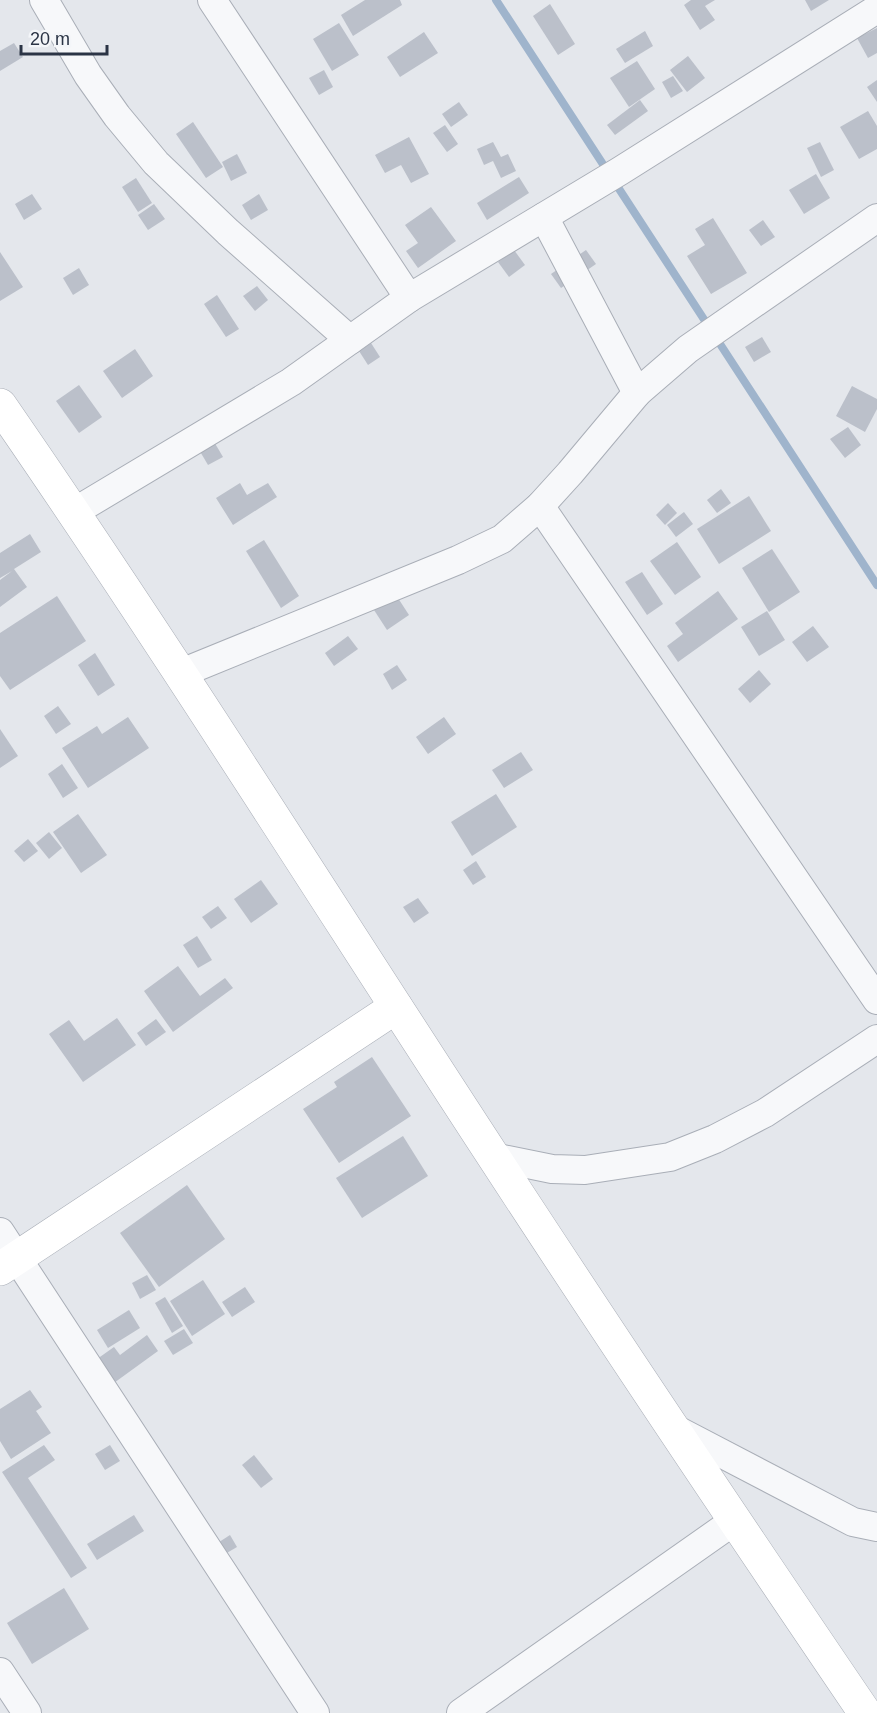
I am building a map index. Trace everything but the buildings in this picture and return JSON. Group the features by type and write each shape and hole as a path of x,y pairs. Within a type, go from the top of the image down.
{"street":[{"path":"44,0 88,75 117,116 156,163 228,232 351,340"},
{"path":"212,0 410,298"},
{"path":"74,512 291,382 410,298 620,171 877,9"},
{"path":"544,217 637,393"},
{"path":"179,674 458,560 502,539 540,506 637,393 688,350 877,218"},
{"path":"0,405 74,512 493,1157 734,1521 866,1713"},
{"path":"540,506 877,1000"},
{"path":"315,1713 6,1253 396,1007"},
{"path":"493,1157 552,1169 585,1170 670,1156 716,1139 765,1113 877,1040"},
{"path":"673,1428 853,1522 877,1527"},
{"path":"461,1713 734,1521"},
{"path":"0,1672 27,1713"}],"waterway":[{"path":"496,0 877,585"}]}
